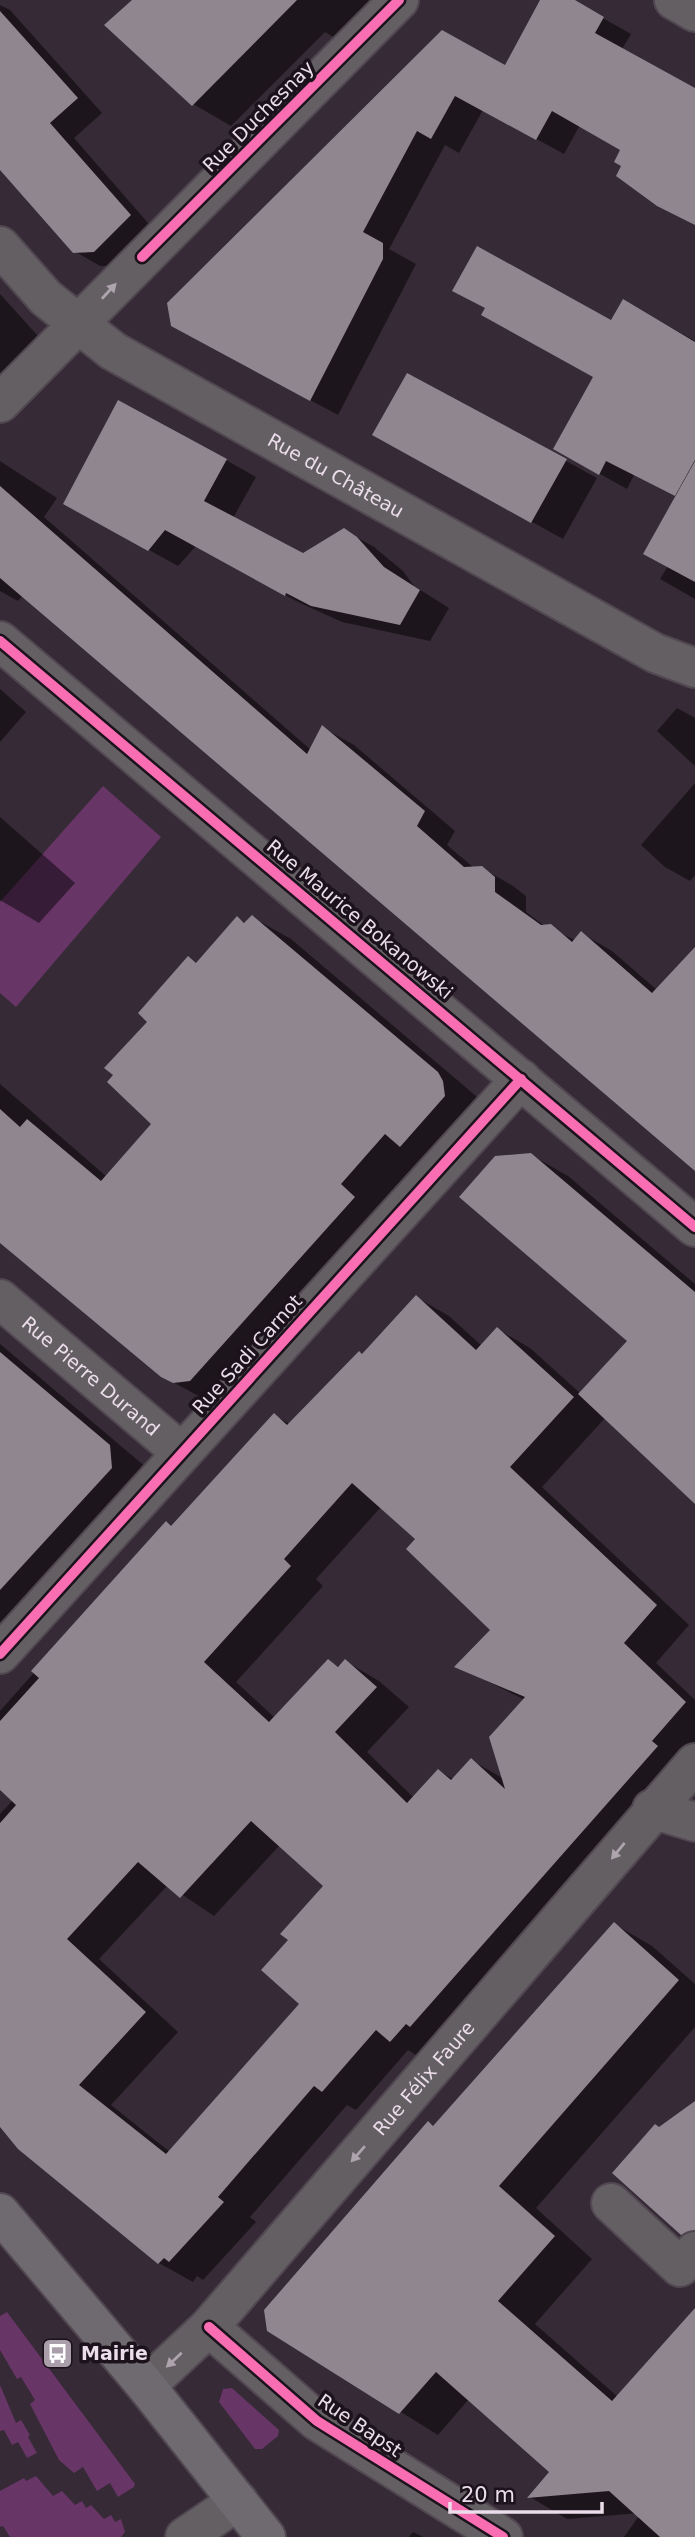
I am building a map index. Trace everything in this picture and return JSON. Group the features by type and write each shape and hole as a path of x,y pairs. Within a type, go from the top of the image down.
{"main road":[{"path":"0,2213 146,2386 266,2537"}],"street":[{"name":"Rue Duchesnay","path":"0,403 399,0"},
{"path":"674,0 695,12"},
{"name":"Rue du Château","path":"0,246 46,298 113,351 655,653 695,668"},
{"name":"Rue Maurice Bokanowski","path":"0,641 695,1227"},
{"name":"Rue Sadi Carnot","path":"0,1654 521,1079"},
{"name":"Rue Pierre Durand","path":"0,1299 181,1452"},
{"name":"Rue Félix Faure","path":"146,2386 209,2327 563,1917 652,1809 695,1763"},
{"path":"652,1809 695,1822"},
{"path":"611,2203 680,2267 695,2251"},
{"name":"Rue Bapst","path":"209,2327 317,2421 503,2537"},
{"path":"185,2537 238,2501"}],"shaded area":[{"path":"103,786 161,837 16,1007 0,993 0,902"},
{"path":"7,2312 135,2484 134,2487 118,2497 110,2483 97,2491 83,2467 74,2473 59,2460 30,2404 35,2400 21,2377 17,2379 0,2350 0,2316"},
{"path":"0,2385 16,2423 21,2420 37,2453 27,2458 18,2442 12,2445 4,2430 0,2431"},
{"path":"232,2388 279,2430 278,2436 262,2449 255,2449 219,2402 223,2389"},
{"path":"36,2476 53,2496 62,2491 75,2505 82,2501 86,2508 91,2505 104,2519 111,2515 115,2522 121,2519 125,2532 121,2537 10,2537 3,2526 0,2527 0,2491 24,2478 26,2481"}],"building":[{"path":"132,0 297,0 192,106 104,25"},
{"path":"540,0 575,0 604,17 595,33 695,88 695,225 657,206 616,176 621,166 614,162 620,150 552,111 536,140 455,96 431,139 417,131 363,232 383,243 383,259 310,401 171,326 167,303 442,30 505,65"},
{"path":"0,11 78,98 50,123 131,215 94,252 73,253 0,170"},
{"path":"477,246 611,320 623,299 695,342 695,460 675,496 606,461 599,475 553,449 593,377 481,315 485,308 452,291"},
{"path":"407,373 567,459 531,523 372,435"},
{"path":"118,400 227,459 204,501 303,553 344,528 357,537 384,567 420,590 400,625 311,606 286,593 285,596 165,530 148,551 63,504"},
{"path":"695,461 695,582 643,554"},
{"path":"0,486 307,754 322,725 425,811 417,826 464,867 482,866 495,877 495,892 541,925 551,924 572,942 581,931 652,993 695,947 695,1171 0,578"},
{"path":"252,915 438,1072 443,1081 445,1096 400,1147 385,1134 341,1184 355,1197 190,1381 173,1383 161,1377 0,1243 0,1109 20,1127 27,1119 101,1181 151,1124 107,1082 113,1075 104,1068 147,1022 138,1013 188,956 196,963 237,916 244,923"},
{"path":"531,1153 695,1292 695,1504 578,1394 627,1341 459,1197 495,1156"},
{"path":"416,1295 476,1350 497,1327 574,1397 510,1467 657,1605 624,1643 686,1702 652,1741 658,1746 410,2027 406,2024 390,2042 376,2030 322,2092 314,2086 218,2197 224,2202 169,2262 164,2258 158,2264 18,2149 0,2127 0,1823 16,1805 0,1790 0,1721 39,1678 31,1671 166,1521 171,1526 274,1413 287,1425 359,1351 362,1354","holes":["352,1483 415,1539 406,1549 490,1630 454,1667 525,1697 489,1737 505,1789 471,1758 451,1780 438,1769 407,1803 335,1732 377,1687 345,1659 338,1667 328,1659 269,1722 204,1662 291,1566 284,1559","251,1821 323,1886 280,1934 288,1940 261,1970 299,2004 166,2154 79,2085 146,2012 67,1939 138,1862 180,1898"]},
{"path":"0,1352 110,1445 112,1468 0,1590"},
{"path":"614,1922 679,1980 499,2186 555,2236 498,2301 612,2401 695,2308 695,2537 660,2537 609,2491 527,2498 549,2472 436,2372 399,2414 267,2331 264,2310 428,2121 433,2126"},
{"path":"695,2101 695,2230 681,2235 612,2173 655,2124 659,2127"}],"cycle path":[{"path":"142,257 399,0"},
{"path":"0,641 695,1227"},
{"path":"0,1654 521,1079"},
{"path":"209,2327 317,2421 503,2537"}],"place":[{"name":"Mairie","path":"58,2353"}]}
